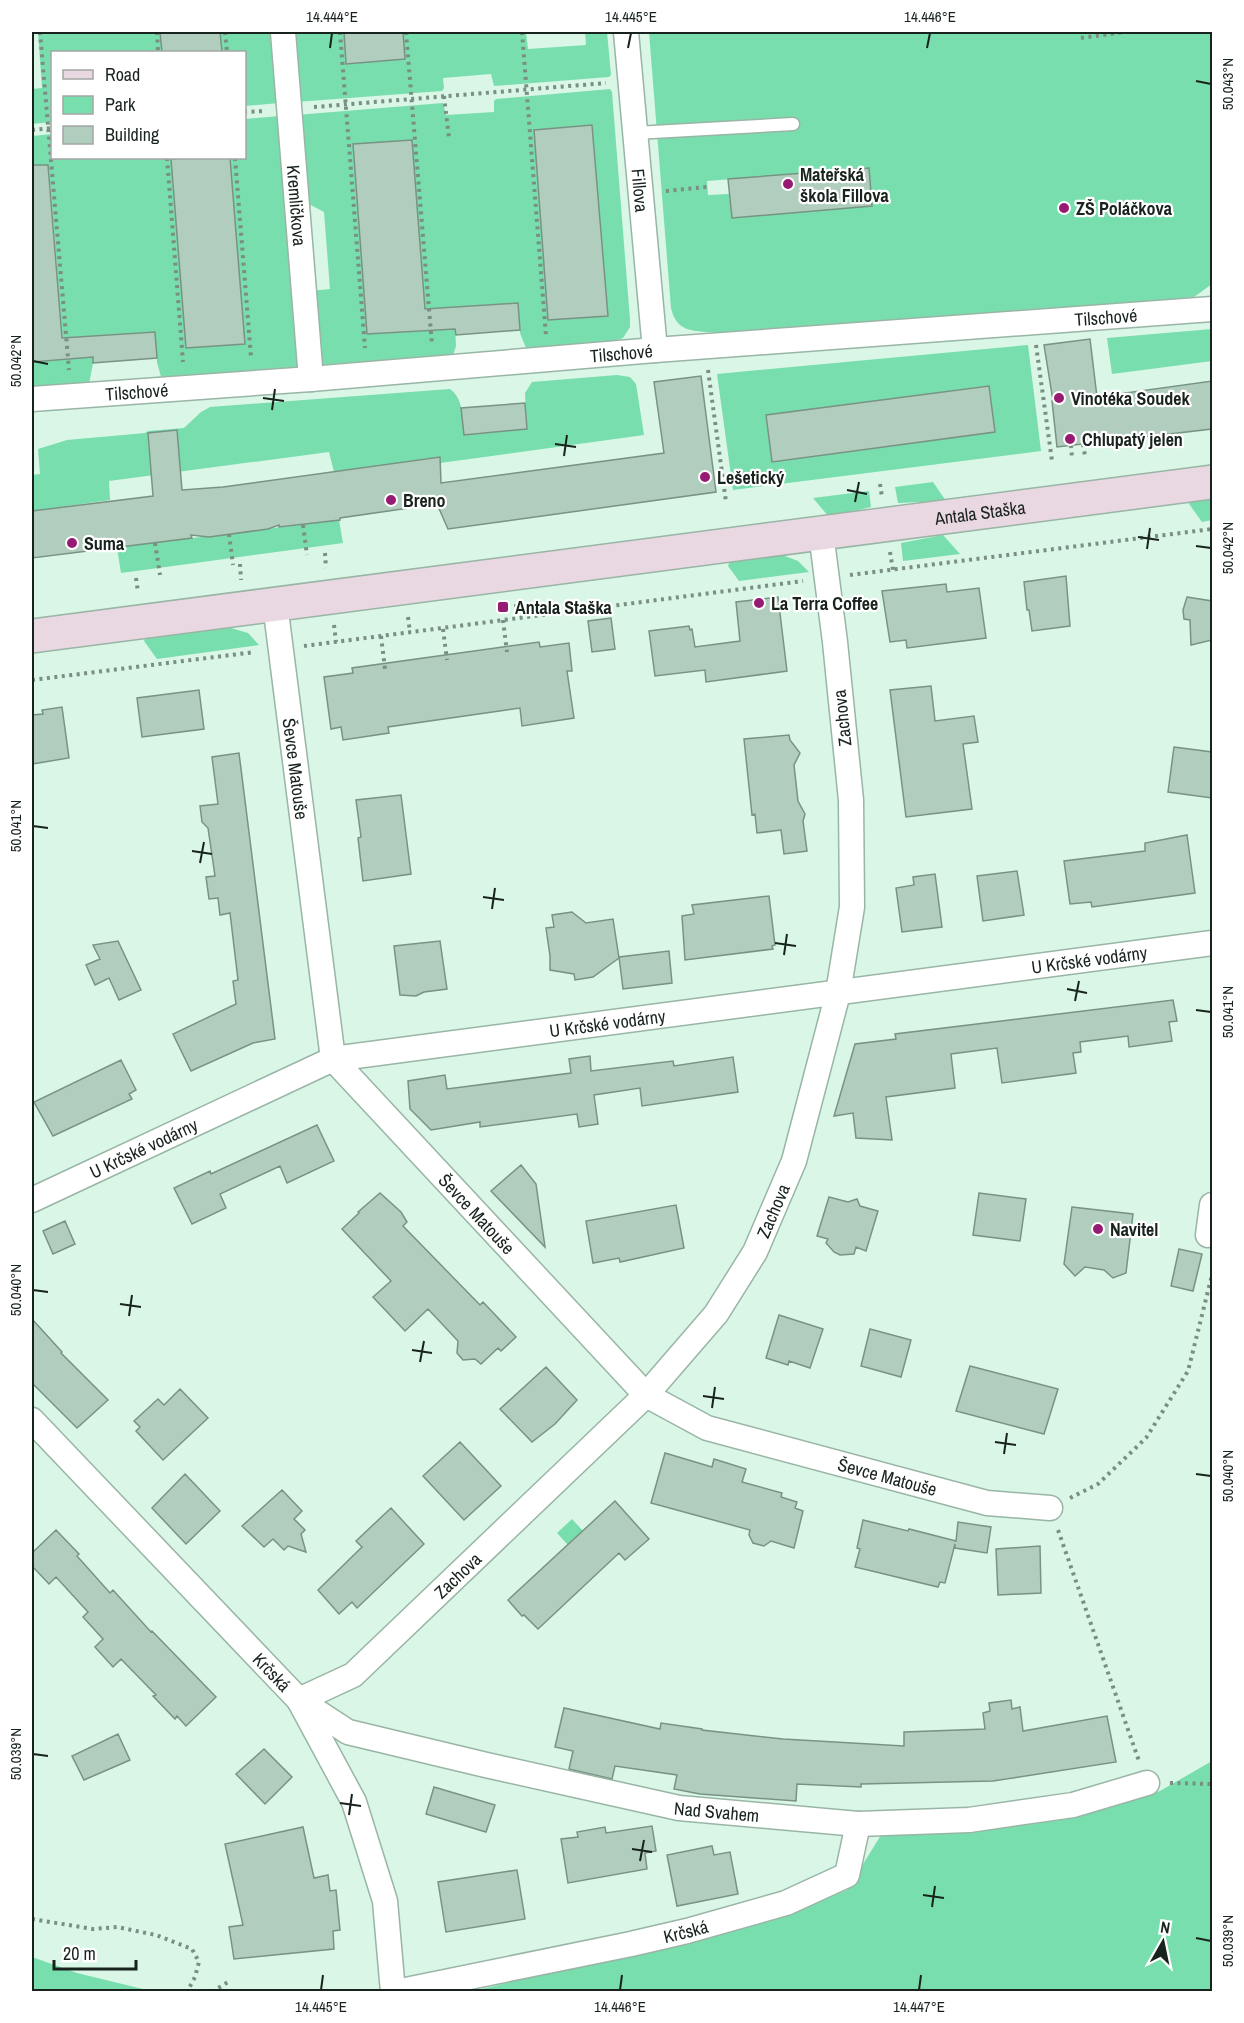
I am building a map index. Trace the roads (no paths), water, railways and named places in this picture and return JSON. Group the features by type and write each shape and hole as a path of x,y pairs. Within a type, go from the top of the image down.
{"street":[{"name":"Kremličkova","path":"283,32 311,380"},
{"name":"Fillova","path":"626,32 655,350"},
{"name":"Tilschové","path":"32,399 311,380 655,350 1212,309"},
{"name":"Antala Staška","path":"32,636 1212,482"},
{"name":"Zachova","path":"299,1700 353,1675 646,1395 716,1314 755,1252 794,1161 838,993 852,908 851,800 821,533"},
{"name":"Ševce Matouše","path":"275,604 333,1059 646,1395 707,1428 987,1503 1050,1508"},
{"name":"U Krčské vodárny","path":"32,1200 333,1059 1212,943"},
{"path":"1208,1234 1212,1205"},
{"name":"Krčská","path":"32,1420 299,1700 354,1802 385,1901 395,1992 631,1944 786,1903 847,1875 858,1824"},
{"name":"Nad Svahem","path":"299,1700 348,1732 679,1809 858,1824 969,1820 1073,1805 1147,1783"}],"lane":[{"path":"635,133 794,124"}],"place":[{"name":"Mateřská škola Fillova","path":"788,184"},
{"name":"ZŠ Poláčkova","path":"1064,208"},
{"name":"Vinotéka Soudek","path":"1059,398"},
{"name":"Chlupatý jelen","path":"1070,439"},
{"name":"Lešetický","path":"705,477"},
{"name":"Breno","path":"391,500"},
{"name":"Suma","path":"72,543"},
{"name":"La Terra Coffee","path":"759,603"},
{"name":"Antala Staška","path":"503,607"},
{"name":"Navitel","path":"1098,1229"}]}
